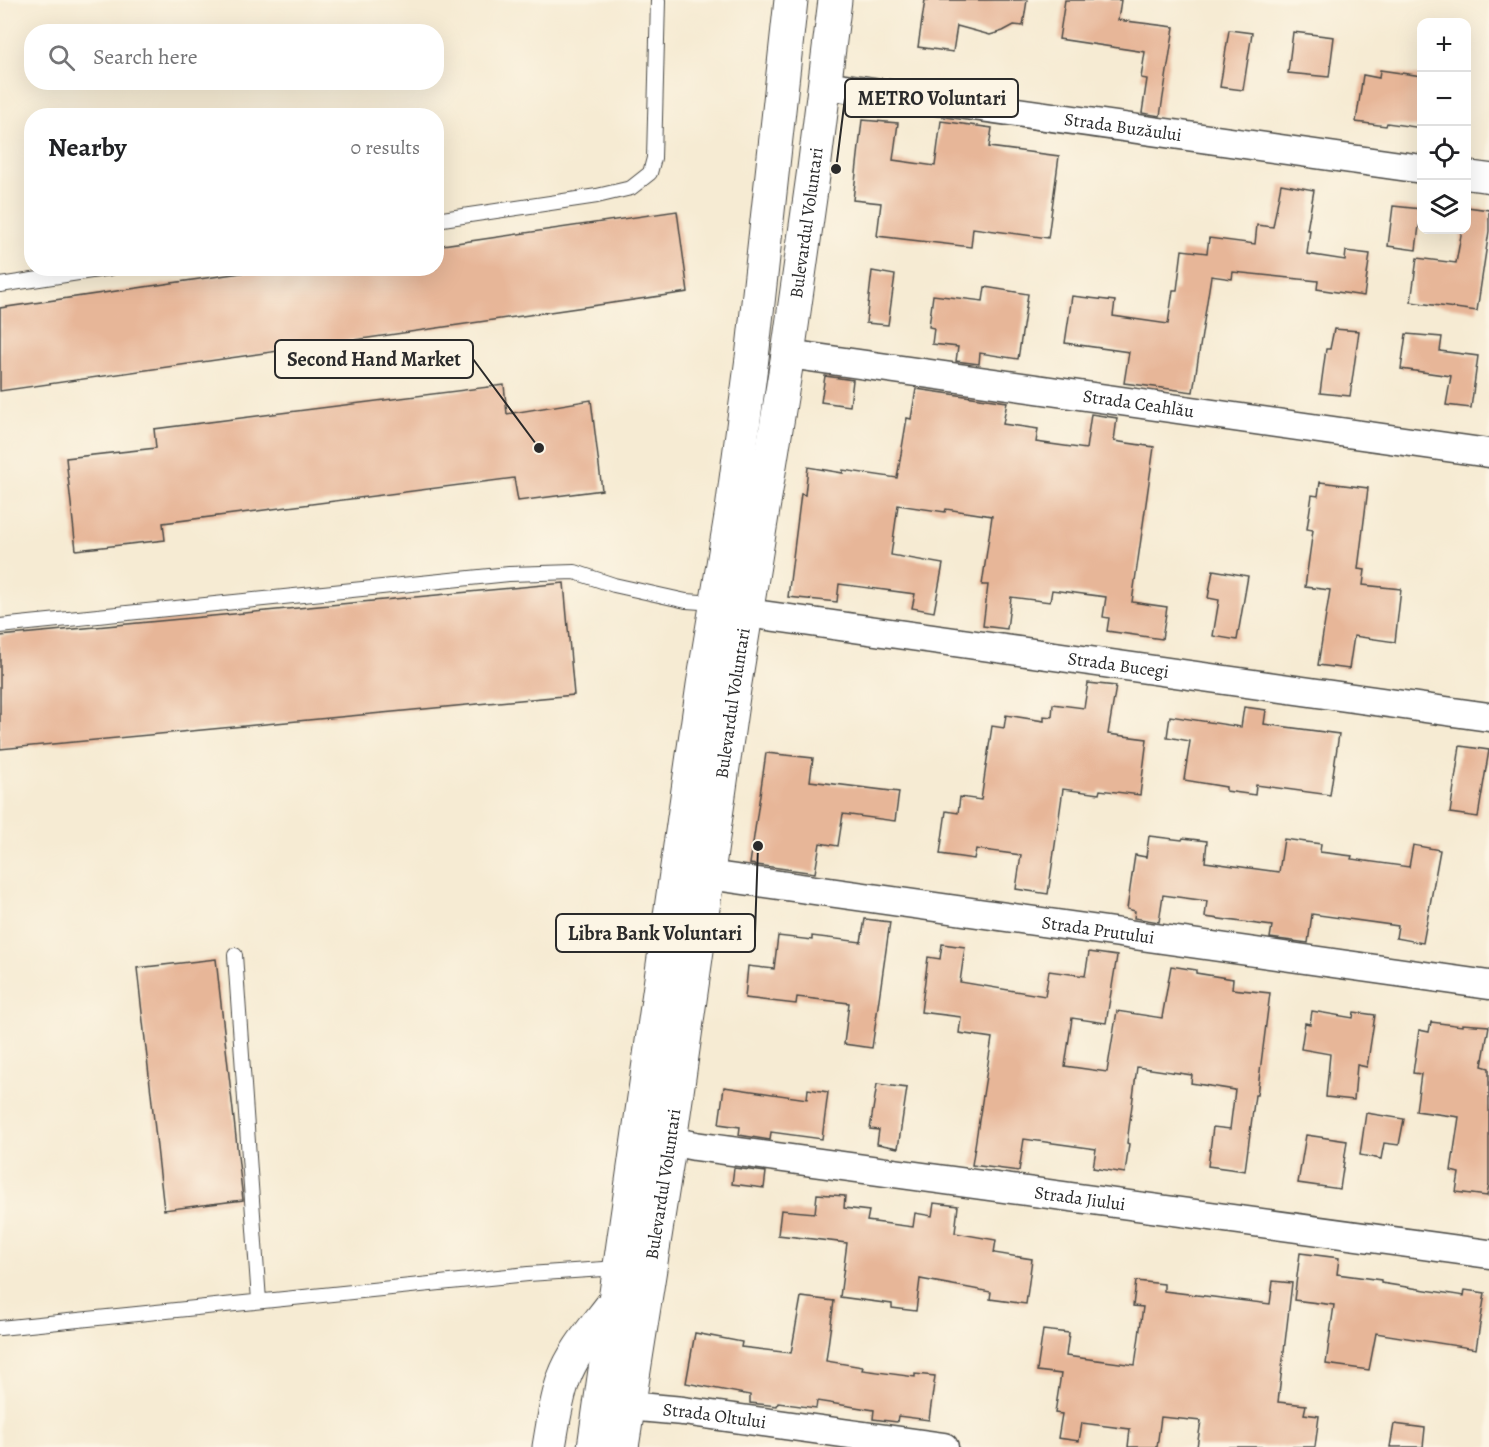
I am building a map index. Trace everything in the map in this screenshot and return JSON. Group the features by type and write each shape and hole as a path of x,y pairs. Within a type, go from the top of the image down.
{"highway":[{"name":"Bulevardul Voluntari","path":"614,1404 616,1300 620,1268 703,685 732,510 752,358 791,0"},
{"name":"Bulevardul Voluntari","path":"614,1404 670,1141 734,689 788,354 835,0"},
{"path":"549,1447 564,1377 578,1350 616,1300"},
{"path":"594,1447 614,1404"},
{"path":"614,1404 622,1447"},
{"path":"614,1404 643,1447"}],"street":[{"name":"Strada Buzăului","path":"824,85 1417,168"},
{"path":"1471,176 1489,178"},
{"name":"Strada Ceahlău","path":"788,354 1489,453"},
{"name":"Strada Bucegi","path":"747,613 1489,717"},
{"name":"Strada Prutului","path":"708,875 1489,985"},
{"name":"Strada Jiului","path":"670,1141 1489,1254"},
{"name":"Strada Oltului","path":"614,1404 683,1411 944,1447"}],"lane":[{"path":"444,219 597,196 631,188 642,181 650,172 654,158 657,0"},
{"path":"0,285 59,276"},
{"path":"0,626 509,574 575,572 614,585 686,601 717,603"},
{"path":"235,955 259,1301"},
{"path":"0,1328 528,1274 620,1268"}],"building":[{"path":"925,0 1027,0 1023,26 1014,25 990,35 957,26 953,52 918,47"},
{"path":"1065,0 1121,0 1118,20 1174,27 1160,116 1142,113 1147,79 1141,78 1145,52 1059,39"},
{"path":"1229,30 1252,33 1243,90 1220,87"},
{"path":"1293,32 1334,37 1329,77 1288,73"},
{"path":"1380,70 1417,75 1417,127 1356,122 1363,75 1379,78"},
{"path":"862,120 898,123 893,160 935,166 941,121 992,128 989,147 1059,156 1048,238 973,228 971,247 877,236 881,203 853,200"},
{"path":"1281,184 1314,190 1307,230 1310,230 1307,254 1345,260 1346,251 1370,254 1364,296 1317,289 1318,281 1233,272 1232,279 1211,276 1193,392 1124,383 1129,352 1065,343 1072,296 1115,301 1113,316 1168,324 1173,290 1177,290 1182,250 1207,253 1209,238 1255,244 1257,225 1273,227"},
{"path":"1393,206 1417,209 1416,250 1388,246"},
{"path":"1471,208 1489,210 1489,231 1477,311 1411,302 1417,258 1456,263 1461,234 1471,234"},
{"path":"677,211 688,292 0,391 0,308 220,276 444,276 444,245"},
{"path":"872,271 895,275 888,325 866,323"},
{"path":"985,287 1028,294 1018,359 980,353 979,364 956,361 958,347 932,344 934,328 929,327 933,295 983,301"},
{"path":"1334,329 1359,331 1350,396 1320,393 1326,349 1330,349"},
{"path":"1406,334 1442,337 1440,351 1478,356 1471,408 1446,405 1451,376 1401,369"},
{"path":"825,376 853,380 850,406 821,402"},
{"path":"504,385 507,414 591,400 602,490 518,501 514,478 163,523 165,540 76,550 66,458 156,448 154,429"},
{"path":"916,389 1007,402 1003,424 1038,429 1036,442 1086,449 1091,414 1117,418 1114,441 1154,447 1132,602 1167,607 1162,639 1107,631 1109,618 1103,617 1106,597 1052,590 1050,602 1011,597 1007,629 983,626 988,585 982,585 992,516 946,509 945,512 898,505 891,555 943,564 934,612 912,608 915,594 839,584 837,602 788,597 801,494 805,495 808,467 897,478 907,418 911,419"},
{"path":"1320,482 1368,488 1358,569 1365,570 1363,585 1401,589 1395,642 1354,636 1349,669 1318,665 1330,590 1305,587 1313,530 1307,529 1312,495 1318,496"},
{"path":"1213,570 1248,576 1237,640 1213,636 1219,600 1208,598"},
{"path":"564,583 574,695 0,749 0,636"},
{"path":"1088,683 1116,686 1108,734 1147,739 1140,795 1100,790 1099,794 1063,789 1048,894 1016,889 1021,855 976,849 974,859 940,854 946,811 958,813 960,797 981,800 992,726 1004,728 1006,715 1044,721 1044,716 1052,717 1053,704 1084,708"},
{"path":"1244,707 1266,710 1264,724 1339,734 1330,795 1256,785 1255,795 1226,791 1226,787 1184,780 1190,741 1167,737 1170,716 1241,727"},
{"path":"1460,746 1489,750 1478,817 1450,813"},
{"path":"766,753 813,758 810,781 899,792 895,821 843,814 838,846 820,843 815,873 750,864"},
{"path":"1149,836 1207,841 1205,862 1279,872 1284,839 1321,844 1320,852 1352,856 1351,859 1409,867 1413,845 1440,850 1423,943 1396,938 1398,926 1312,914 1308,943 1270,938 1272,926 1205,917 1207,901 1163,895 1159,922 1134,918 1135,911 1127,909 1135,855 1146,857"},
{"path":"865,919 890,922 872,1048 844,1044 849,1003 797,997 796,1004 745,998 748,966 774,969 778,936 812,940 812,936 861,942"},
{"path":"942,944 965,947 960,982 1045,996 1049,971 1085,976 1089,952 1117,956 1106,1023 1072,1018 1065,1066 1107,1072 1117,1011 1162,1018 1171,966 1233,979 1232,989 1270,993 1245,1171 1208,1166 1213,1127 1230,1129 1235,1090 1191,1083 1192,1075 1137,1067 1125,1173 1093,1168 1096,1149 1024,1139 1019,1171 972,1165 992,1038 959,1033 961,1017 921,1012 928,957 940,959"},
{"path":"216,959 243,1200 164,1210 137,968"},
{"path":"1312,1011 1353,1018 1354,1012 1375,1015 1367,1067 1357,1065 1354,1100 1326,1097 1330,1054 1301,1049 1305,1023 1310,1024"},
{"path":"1431,1022 1462,1026 1462,1024 1489,1026 1482,1066 1489,1068 1489,1185 1487,1196 1456,1192 1459,1173 1451,1171 1459,1117 1416,1111 1421,1074 1413,1073 1419,1030 1429,1032"},
{"path":"877,1084 907,1088 898,1148 877,1144 879,1130 870,1129"},
{"path":"724,1087 807,1099 808,1089 828,1092 822,1139 771,1132 770,1140 739,1135 740,1127 719,1124"},
{"path":"1366,1113 1404,1119 1399,1145 1384,1143 1381,1159 1360,1155"},
{"path":"1306,1135 1347,1141 1340,1189 1298,1183"},
{"path":"734,1168 766,1172 764,1188 732,1184"},
{"path":"817,1194 845,1196 844,1208 869,1211 867,1221 913,1227 915,1213 932,1216 934,1203 958,1206 955,1233 996,1240 994,1253 1032,1259 1026,1304 990,1299 991,1292 920,1279 916,1311 892,1308 892,1304 840,1297 847,1243 778,1235 781,1210 815,1213"},
{"path":"1300,1253 1339,1258 1337,1274 1464,1296 1465,1290 1485,1293 1476,1349 1376,1333 1369,1370 1326,1364 1334,1305 1294,1300"},
{"path":"1136,1281 1164,1284 1164,1291 1270,1304 1273,1281 1292,1283 1278,1402 1306,1405 1304,1414 1319,1416 1315,1447 1197,1447 1201,1421 1161,1417 1157,1447 1128,1447 1130,1429 1082,1423 1079,1441 1058,1438 1062,1414 1055,1413 1061,1374 1037,1371 1043,1330 1069,1333 1066,1356 1135,1365 1143,1307 1133,1306"},
{"path":"801,1297 834,1301 826,1361 863,1367 862,1370 915,1377 915,1374 935,1376 929,1420 898,1416 897,1422 873,1419 874,1410 817,1401 816,1408 778,1403 777,1406 750,1403 750,1395 686,1383 695,1333 742,1342 741,1347 791,1353"},
{"path":"1394,1424 1425,1428 1423,1447 1390,1447"}],"place":[{"name":"METRO Voluntari","path":"836,169"},
{"name":"Second Hand Market","path":"539,448"},
{"name":"Libra Bank Voluntari","path":"758,846"}]}
